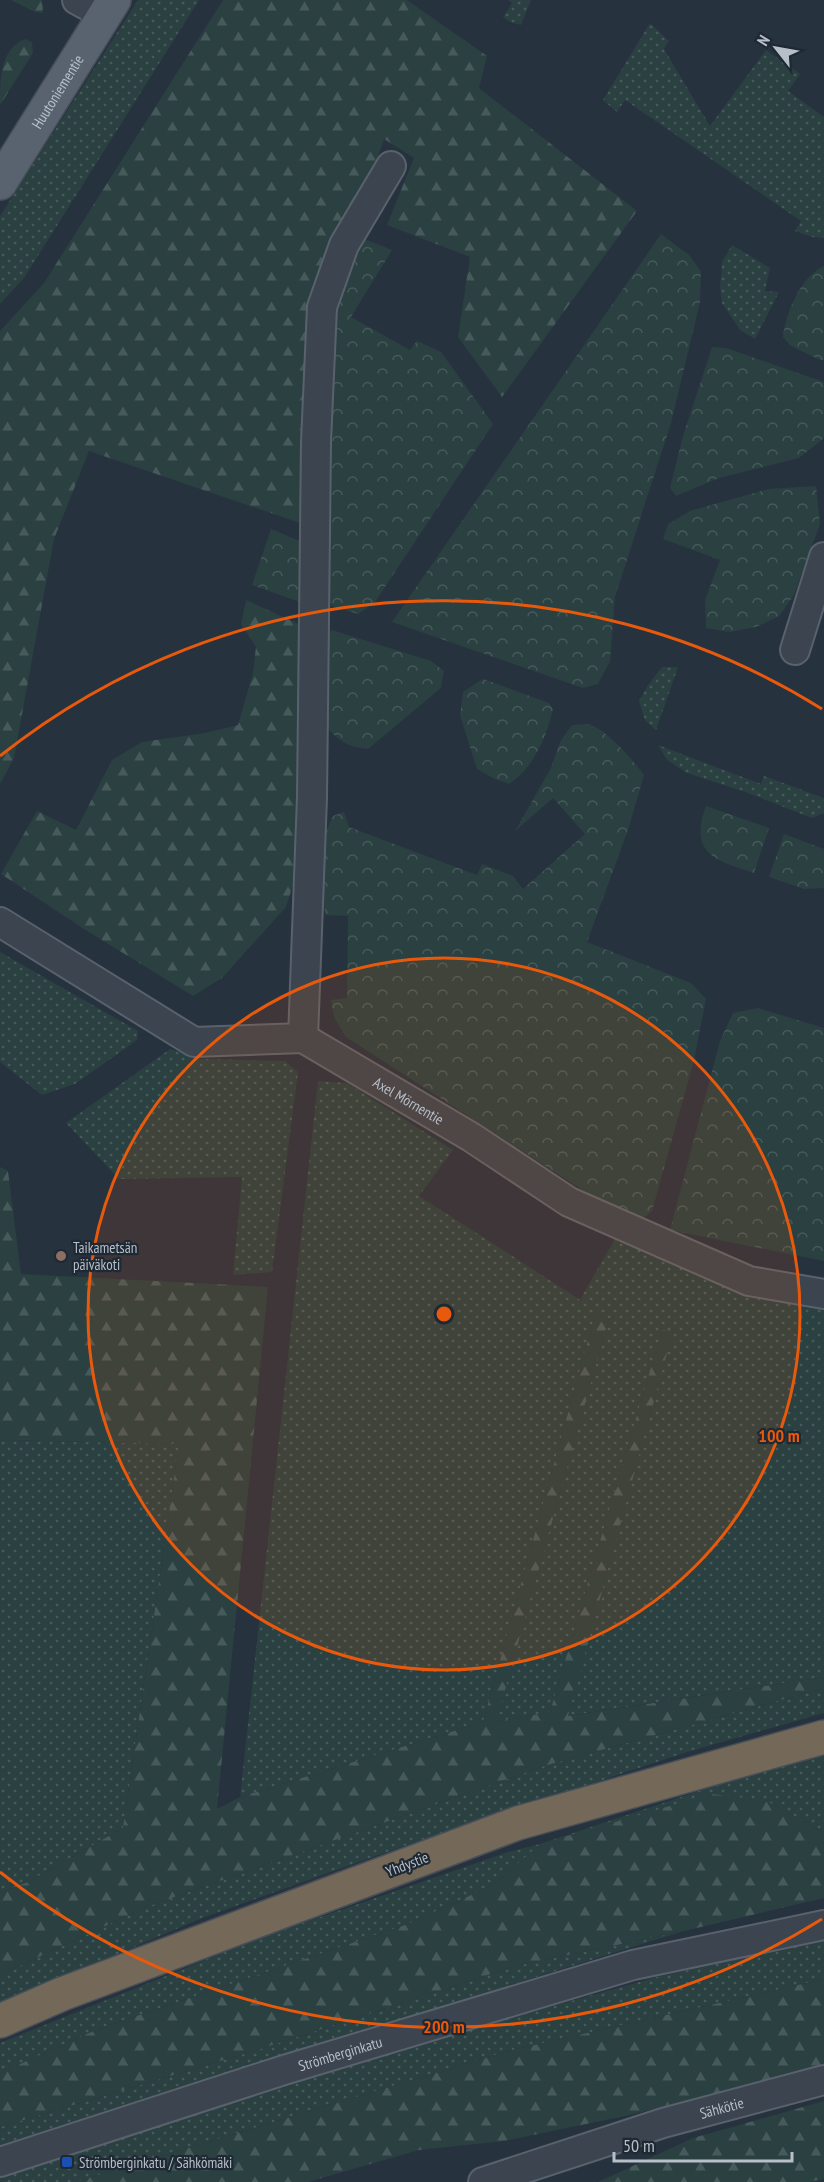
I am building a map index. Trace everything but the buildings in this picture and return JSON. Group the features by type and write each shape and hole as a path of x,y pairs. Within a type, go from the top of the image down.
{"highway":[{"name":"Yhdystie","path":"0,2021 62,1994 518,1823 824,1737"}],"main road":[{"name":"Huutoniementie","path":"0,183 99,5"}],"street":[{"path":"0,922 194,1042 303,1038 312,796 316,442 322,307 344,245 391,166"},
{"path":"795,650 824,557"},
{"name":"Axel Mörnentie","path":"303,1038 471,1137 569,1202 749,1281 824,1294"},
{"name":"Strömberginkatu","path":"0,2162 284,2070 633,1965 824,1925"},
{"name":"Sähkötie","path":"483,2182 663,2122 824,2080"}],"green space":[{"path":"11,0 42,0 43,13 35,12"},
{"path":"138,0 199,0 24,278 0,304 0,216"},
{"path":"223,0 407,0 487,56 479,88 637,211 502,397 458,337 470,257 387,225 414,158 384,139 377,159 312,286 303,524 89,451 54,539 14,758 0,784 0,331 44,283"},
{"path":"508,0 531,0 521,25 503,17 512,3"},
{"path":"650,23 669,41 664,49 710,126 766,50 800,74 788,91 824,117 824,238 812,237 795,231 801,221 625,100 617,112 603,100"},
{"path":"25,39 32,42 33,53 0,105 1,75 6,57 17,44"},
{"path":"661,234 689,255 701,271 700,302 671,423 615,597 610,661 598,684 583,688 392,622"},
{"path":"362,238 392,250 351,317 410,350 417,341 441,352 493,424 375,602 358,614 332,606 327,598 332,302"},
{"path":"732,245 770,268 765,291 779,292 755,339 740,330 722,303 720,288 722,262"},
{"path":"824,266 824,360 820,360 791,346 783,337 787,317 801,287 815,271"},
{"path":"712,347 726,348 824,382 824,438 799,458 719,478 676,496 670,488 683,436"},
{"path":"816,486 820,524 794,595 779,616 756,627 730,632 706,628 705,600 720,560 663,539 668,524 690,511 768,489"},
{"path":"271,529 307,544 303,603 252,585"},
{"path":"246,600 303,626 298,869 286,907 222,978 193,996 84,929 1,874 37,811 76,830 112,760 142,742 205,733 238,725 253,673 256,647 241,624"},
{"path":"332,630 431,661 444,671 441,688 368,749 342,741 322,722 325,639"},
{"path":"662,667 678,667 656,730 645,720 639,701"},
{"path":"483,679 549,703 553,709 538,751 518,778 509,784 477,769 460,715 463,692"},
{"path":"589,724 598,728 620,747 644,775 629,827 587,942 691,983 706,999 694,1060 652,1211 641,1220 620,1214 346,1037 334,1017 331,1000 347,998 348,916 325,915 319,846 333,816 344,812 349,827 477,875 482,864 513,876 523,889 585,834 553,798 515,831 551,768 560,742 572,725"},
{"path":"658,745 761,784 764,776 824,798 824,813 812,818 687,773 667,760"},
{"path":"706,806 769,828 754,873 717,859 703,845 702,822"},
{"path":"784,834 824,849 824,888 804,889 769,877"},
{"path":"0,952 138,1031 137,1040 75,1084 42,1095 0,1062"},
{"path":"758,1008 824,1028 824,1261 670,1230 720,1041 733,1013"},
{"path":"170,1049 201,1059 285,1061 298,1072 272,1272 233,1275 242,1177 119,1179 66,1123"},
{"path":"318,1081 347,1083 453,1150 419,1196 582,1301 581,1298 615,1239 740,1284 824,1298 824,1677 567,1716 673,1331 662,1330 550,1712 495,1722 609,1318 595,1315 483,1722 240,1797"},
{"path":"0,1167 8,1171 21,1274 268,1287 217,1809 240,1797 483,1722 595,1315 609,1318 496,1722 550,1712 662,1330 673,1331 568,1716 824,1677 824,1688 544,1766 146,1907 0,1975 0,1893 28,1882 123,1828 179,1444 0,1440"},
{"path":"0,1440 179,1444 123,1828 28,1882 0,1893"},
{"path":"824,1688 824,1713 687,1752 401,1847 202,1918 0,2004 0,1975 146,1907 544,1766"},
{"path":"824,1755 824,1833 765,1800 541,1844 493,1885 408,1924 98,2029 0,2073 0,2043 257,1939 508,1852 540,1844 726,1782"},
{"path":"711,1794 765,1800 824,1833 824,1898 684,1931 515,1966 260,2049 0,2127 0,2073 98,2029 408,1924 493,1885 540,1844"},
{"path":"684,1931 174,2090 0,2147 0,2127 260,2049 515,1966"},
{"path":"824,1940 824,1979 508,2051 76,2182 0,2182 0,2176 151,2124 517,2016 657,1977"},
{"path":"824,1979 824,2065 634,2114 504,2141 419,2150 308,2182 76,2182 508,2051"},
{"path":"824,2101 824,2179 809,2182 598,2182 693,2138"}],"place":[{"name":"Taikametsän päiväkoti","path":"61,1256"},
{"name":"Strömberginkatu / Sähkömäki","path":"67,2162"}]}
